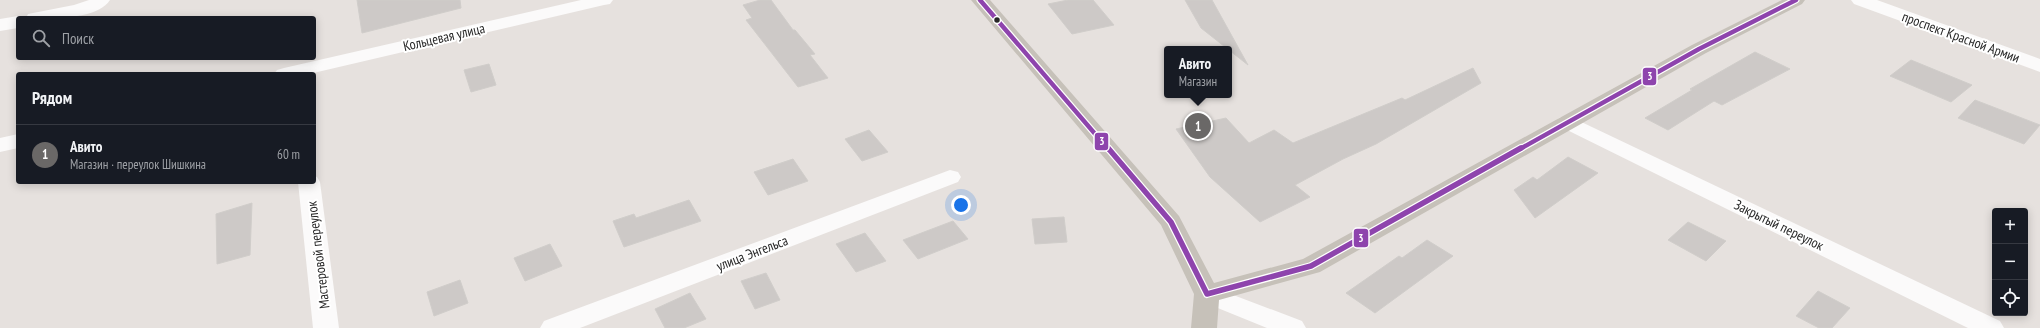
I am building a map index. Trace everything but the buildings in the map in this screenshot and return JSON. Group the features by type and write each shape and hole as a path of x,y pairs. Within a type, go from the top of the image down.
{"main road":[{"path":"980,0 1171,222 1207,294 1204,328"},
{"path":"1207,294 1311,266 1566,122 1699,49 1796,0"}],"street":[{"name":"Кольцевая улица","path":"296,72 604,0"},
{"name":"проспект Красной Армии","path":"1860,0 2040,66"},
{"path":"43,16 99,2"},
{"path":"0,25 16,22"},
{"name":"Закрытый переулок","path":"1566,122 1992,328"},
{"path":"0,145 16,141"},
{"name":"улица Энгельса","path":"553,328 950,177"},
{"name":"Мастеровой переулок","path":"309,184 326,328"},
{"path":"1207,294 1293,328"}],"transit line":[{"name":"3","path":"980,0 1171,222 1207,294"},
{"name":"3","path":"1207,294 1311,266 1699,49 1796,0"}],"place":[{"name":"Авито","path":"1198,126"}]}
